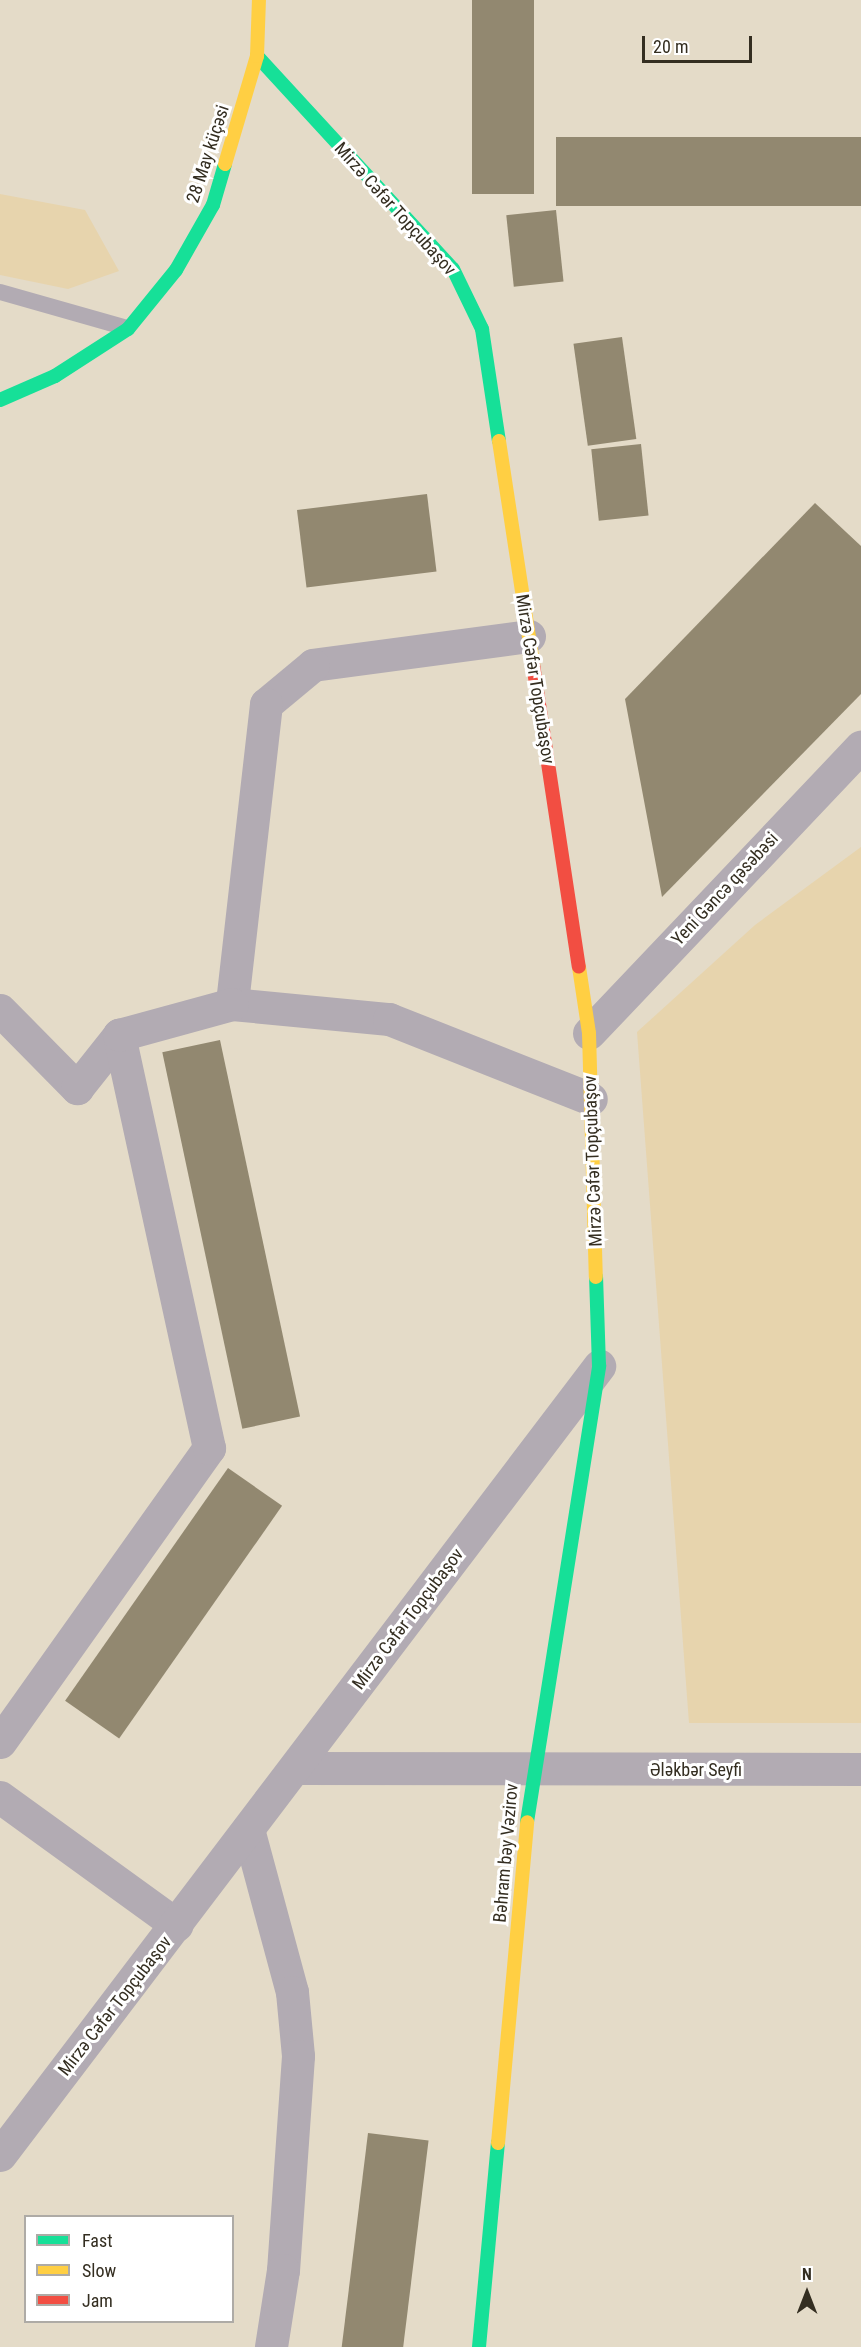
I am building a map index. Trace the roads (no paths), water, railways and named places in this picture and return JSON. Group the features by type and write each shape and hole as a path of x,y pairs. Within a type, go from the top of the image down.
{"street":[{"name":"28 May küçəsi","path":"0,400 55,376 128,329 176,270 213,205 257,56 259,0"},
{"name":"Mirzə Cəfər Topçubaşov","path":"0,2155 177,1926 599,1366 589,1033 482,329 453,269 257,56"},
{"path":"232,1004 266,704 313,665 529,636"},
{"name":"Yeni Gəncə qəsəbəsi","path":"589,1033 861,746"},
{"path":"0,1010 77,1088 119,1035 232,1004 389,1019 591,1099"},
{"path":"0,1742 209,1448 119,1035"},
{"name":"Bəhram bəy Vəzirov","path":"479,2347 532,1771 599,1366"},
{"name":"Ələkbər Seyfi","path":"296,1768 532,1771 861,1769"},
{"path":"0,1797 177,1926"},
{"path":"248,1829 292,1992 298,2056 283,2270 271,2347"}],"lane":[{"path":"0,292 128,329"}]}
